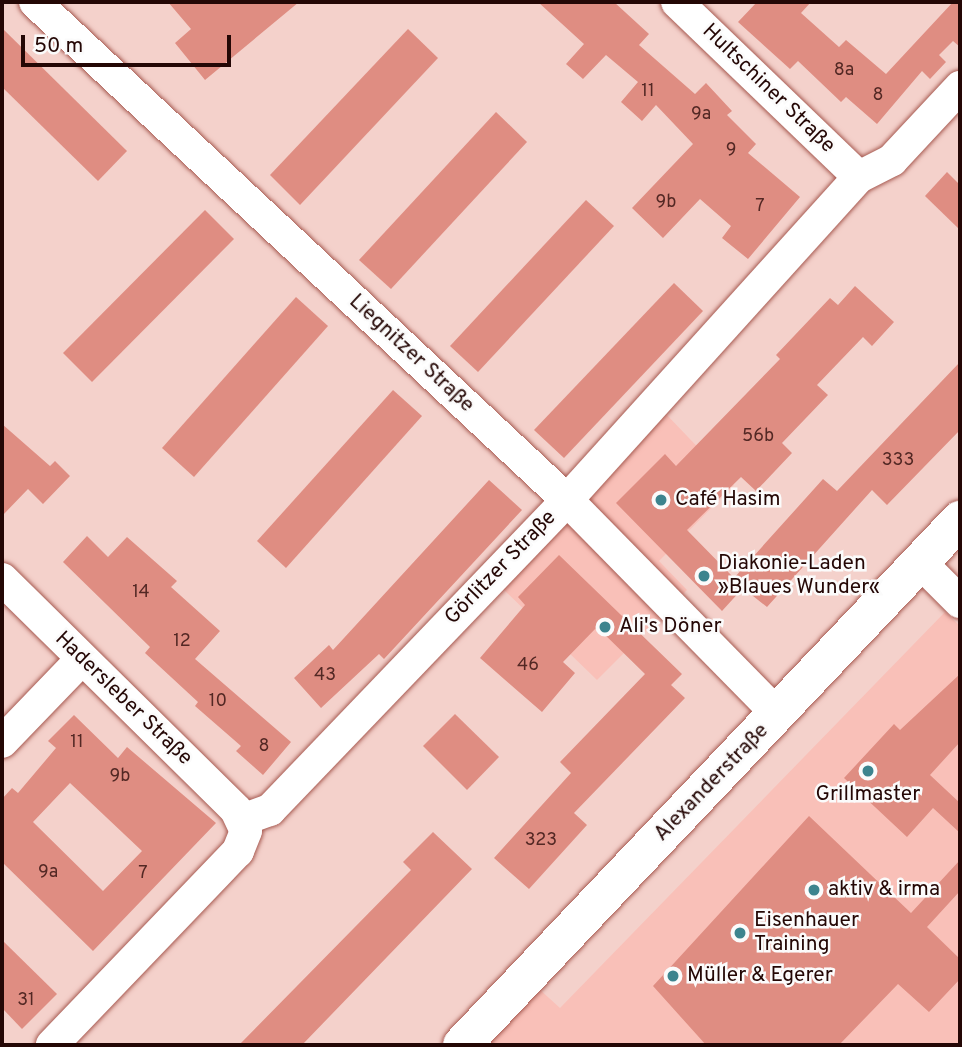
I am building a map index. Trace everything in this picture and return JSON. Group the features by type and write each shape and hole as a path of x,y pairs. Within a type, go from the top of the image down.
{"main road":[{"name":"Alexanderstraße","path":"462,1045 778,715 960,520"}],"street":[{"name":"Liegnitzer Straße","path":"36,2 567,500 778,715"},
{"name":"Hultschiner Straße","path":"693,7 859,177"},
{"name":"Görlitzer Straße","path":"242,820 270,810 567,500 859,177 892,160 960,87"},
{"path":"920,562 960,602"},
{"name":"Hadersleber Straße","path":"2,579 242,820"},
{"path":"2,742 82,659"},
{"path":"52,1045 238,851 244,841 242,820"}],"shaded area":[{"path":"665,413 734,485 659,561 687,590 597,680 501,587"},
{"path":"945,612 960,626 960,1045 463,1045 527,978 560,1008"}],"building":[{"path":"168,2 299,2 205,80 175,43 191,29"},
{"path":"538,2 614,2 649,34 639,45 695,94 706,83 732,111 727,115 756,144 748,153 800,197 748,259 722,238 731,226 700,199 663,238 632,208 693,144 656,105 642,121 621,102 638,82 606,55 583,79 566,64 584,44"},
{"path":"757,2 811,2 801,13 839,47 846,40 886,74 953,2 960,2 960,47 953,41 939,55 946,62 930,79 922,71 877,124 846,97 841,102 798,61 790,69 738,22"},
{"path":"2,28 127,151 98,181 2,87"},
{"path":"408,29 438,58 300,205 270,175"},
{"path":"496,112 527,142 391,289 359,260"},
{"path":"947,172 960,185 960,230 925,196"},
{"path":"586,200 614,226 478,372 450,346"},
{"path":"205,210 234,239 92,382 63,353"},
{"path":"674,283 703,311 564,458 534,430"},
{"path":"855,286 894,322 872,346 863,337 817,385 828,395 782,443 792,453 756,491 741,477 687,530 734,578 823,479 837,491 960,362 960,430 887,505 872,490 767,607 743,588 722,611 616,503 665,454 676,466 780,359 776,355 830,298 838,305"},
{"path":"296,297 328,326 194,477 162,448"},
{"path":"393,390 422,416 286,568 257,541"},
{"path":"2,424 50,466 55,461 70,476 43,504 28,489 2,516"},
{"path":"489,480 522,510 384,659 379,654 321,708 294,678 329,645 333,650"},
{"path":"87,536 108,557 127,537 177,581 171,587 220,631 195,659 291,742 263,775 236,751 241,746 195,706 198,702 145,653 150,647 63,562"},
{"path":"559,555 682,674 671,685 685,698 574,813 587,825 529,889 494,858 571,773 560,762 645,674 597,627 563,662 575,673 542,712 480,658 525,605 518,597"},
{"path":"960,674 960,742 930,775 960,803 960,833 933,808 907,837 844,778 894,724 900,730"},
{"path":"455,714 499,757 467,790 423,746"},
{"path":"74,715 118,758 127,747 216,823 93,951 2,862 2,799 12,788 18,793 56,748 48,741","holes":["70,783 142,851 103,891 33,822"]},
{"name":"aktiv & irma","path":"809,816 911,913 960,860 960,891 927,927 960,959 960,979 929,1012 898,984 839,1045 706,1045 653,986"},
{"path":"433,832 472,869 302,1045 239,1045 411,870 403,862"},
{"path":"2,940 57,994 22,1029 2,1008"}],"place":[{"name":"Café Hasim","path":"661,500"},
{"name":"Diakonie-Laden »Blaues Wunder«","path":"704,576"},
{"name":"Ali's Döner","path":"605,627"},
{"name":"Grillmaster","path":"868,771"},
{"name":"aktiv & irma","path":"814,890"},
{"name":"Eisenhauer Training","path":"740,933"},
{"name":"Müller & Egerer","path":"673,976"}]}
